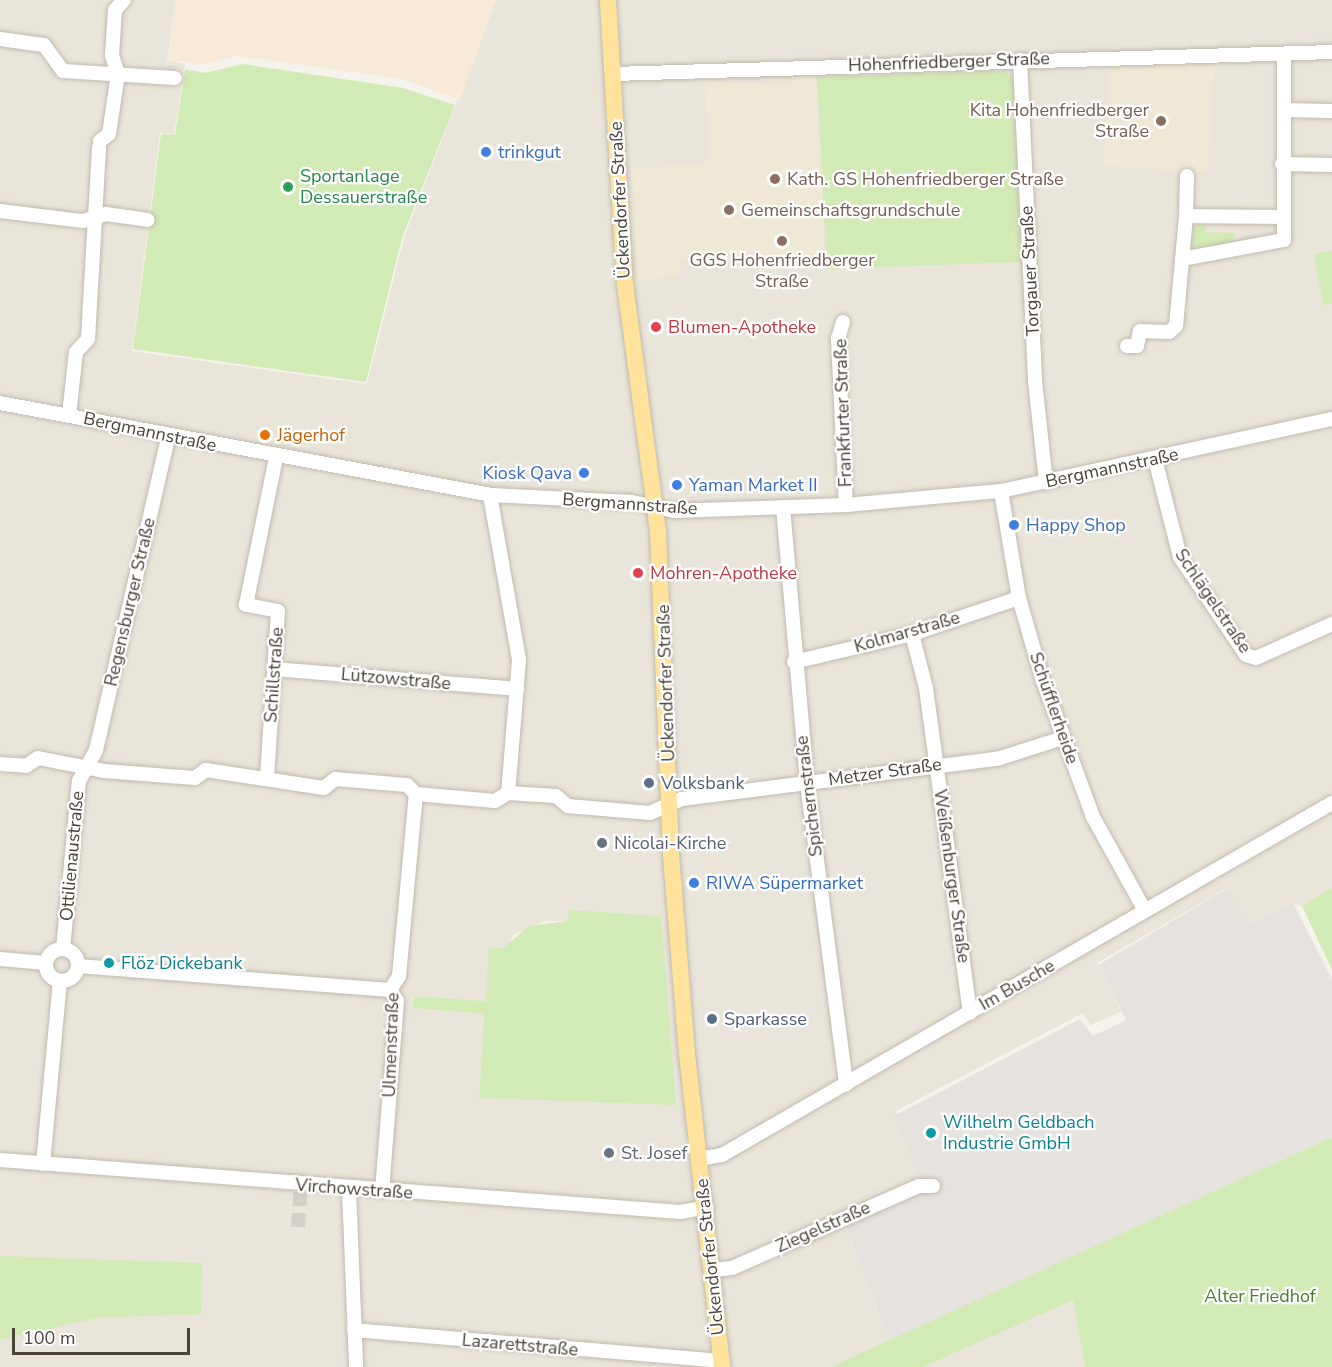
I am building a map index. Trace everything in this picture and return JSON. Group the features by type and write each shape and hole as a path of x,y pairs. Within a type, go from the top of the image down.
{"main road":[{"name":"Ückendorfer Straße","path":"608,0 625,284 654,505 670,803 699,1159 707,1207 722,1364"}],"street":[{"path":"69,415 76,352 88,339 100,144 109,134 118,74 112,55 115,10 124,0"},
{"path":"0,39 44,45 63,70 175,78"},
{"name":"Hohenfriedberger Straße","path":"613,74 1231,51 1284,55 1332,52"},
{"path":"1182,259 1284,240 1281,218 1284,55"},
{"name":"Torgauer Straße","path":"1020,60 1035,381 1046,482"},
{"path":"1284,110 1332,111"},
{"path":"1282,164 1332,165"},
{"path":"1127,346 1137,346 1140,331 1174,329 1186,216 1187,176"},
{"path":"0,211 94,218 105,214 148,220"},
{"path":"1186,216 1281,218"},
{"name":"Frankfurter Straße","path":"843,322 838,338 846,505"},
{"name":"Bergmannstraße","path":"0,403 276,458 490,495 654,505 674,510 846,505 1001,491 1332,419"},
{"name":"Regensburger Straße","path":"86,765 96,750 168,437"},
{"name":"Schillstraße","path":"267,777 278,611 246,605 276,458"},
{"name":"Schlägelstraße","path":"1155,459 1179,556 1246,655 1256,658 1332,624"},
{"name":"Schüfflerheide","path":"1001,491 1019,598 1063,738 1093,817 1145,911"},
{"path":"490,495 519,660 507,793"},
{"name":"Spichernstraße","path":"783,507 794,662 807,783 846,1084"},
{"name":"Kolmarstraße","path":"794,662 912,634 1019,598"},
{"name":"Weißenburger Straße","path":"912,634 937,765 970,1013"},
{"name":"Lützowstraße","path":"275,669 517,689"},
{"name":"Metzer Straße","path":"0,764 26,766 38,758 195,778 206,770 267,777 278,784 324,788 335,779 407,785 416,794 495,801 507,793 556,796 568,806 650,813 670,803 1008,756 1063,738"},
{"name":"Ottilienaustraße","path":"63,949 79,781 86,765"},
{"name":"Ulmenstraße","path":"382,1191 397,1001 390,990 399,976 416,794"},
{"name":"Im Busche","path":"699,1159 722,1155 1332,803"},
{"path":"63,949 75,956 78,966 74,975 60,981 48,973 46,963 50,954 63,949"},
{"path":"0,959 46,963"},
{"path":"78,966 390,990"},
{"path":"43,1164 60,981"},
{"name":"Virchowstraße","path":"0,1160 349,1189 680,1212 707,1207"},
{"name":"Ziegelstraße","path":"713,1270 732,1268 919,1186 933,1186"},
{"path":"349,1189 356,1367"},
{"name":"Lazarettstraße","path":"354,1330 722,1364"}],"shaded area":[{"path":"0,0 176,0 167,60 185,64 174,135 160,133 132,351 367,384 404,238 496,0 1332,0 1332,888 1302,906 1292,903 1247,924 1227,888 1097,963 1121,1012 1090,1025 1083,1013 896,1111 925,1178 845,1225 889,1341 832,1367 0,1367","holes":["545,921 568,921 479,1098 484,1014 412,1008 413,996 486,1001 513,935"]},
{"path":"176,0 496,0 460,100 402,79 237,56 202,65 168,60"},
{"name":"Kita Hohenfriedberger Straße","path":"1110,55 1215,62 1207,173 1103,165"},
{"name":"Gemeinschaftsgrundschule","path":"816,77 825,265 760,271 757,250 680,260 681,276 638,281 632,169 709,162 705,81 766,84 769,78"},
{"path":"1228,888 1247,924 1293,903 1332,979 1332,1137 889,1341 845,1225 925,1187 894,1116 1080,1019 1093,1036 1126,1020 1098,965"},
{"path":"1073,1299 1085,1367 923,1367"}],"green space":[{"name":"Sportanlage Dessauerstraße","path":"243,64 403,88 455,105 402,238 366,382 133,349 161,134 175,135 185,69 205,73"},
{"path":"1005,71 1014,79 1021,262 827,269 817,77"},
{"path":"1205,221 1205,232 1234,233 1233,246 1192,249 1190,229"},
{"path":"1332,251 1332,304 1323,305 1314,254"},
{"path":"1332,888 1332,970 1302,906"},
{"path":"569,910 661,916 676,1105 479,1098 484,1014 412,1008 414,996 486,1001 489,947 503,948 529,926 568,921"},
{"name":"Alter Friedhof","path":"1332,1137 1332,1367 1085,1367 1073,1300 923,1367 831,1367"},
{"path":"0,1256 202,1263 201,1314 97,1318 0,1340"}],"tunnel":[{"path":"298,1227 301,1185"}],"place":[{"name":"Kita Hohenfriedberger Straße","path":"1161,121"},
{"name":"trinkgut","path":"486,152"},
{"name":"Kath. GS Hohenfriedberger Straße","path":"775,179"},
{"name":"Sportanlage Dessauerstraße","path":"288,187"},
{"name":"Gemeinschaftsgrundschule","path":"729,210"},
{"name":"GGS Hohenfriedberger Straße","path":"782,241"},
{"name":"Blumen-Apotheke","path":"656,327"},
{"name":"Jägerhof","path":"265,435"},
{"name":"Kiosk Qava","path":"584,473"},
{"name":"Yaman Market II","path":"677,485"},
{"name":"Happy Shop","path":"1014,525"},
{"name":"Mohren-Apotheke","path":"638,573"},
{"name":"Volksbank","path":"649,783"},
{"name":"Nicolai-Kirche","path":"602,843"},
{"name":"RIWA Süpermarket","path":"694,883"},
{"name":"Flöz Dickebank","path":"109,963"},
{"name":"Sparkasse","path":"712,1019"},
{"name":"Wilhelm Geldbach Industrie GmbH","path":"931,1133"},
{"name":"St. Josef","path":"609,1153"}]}
